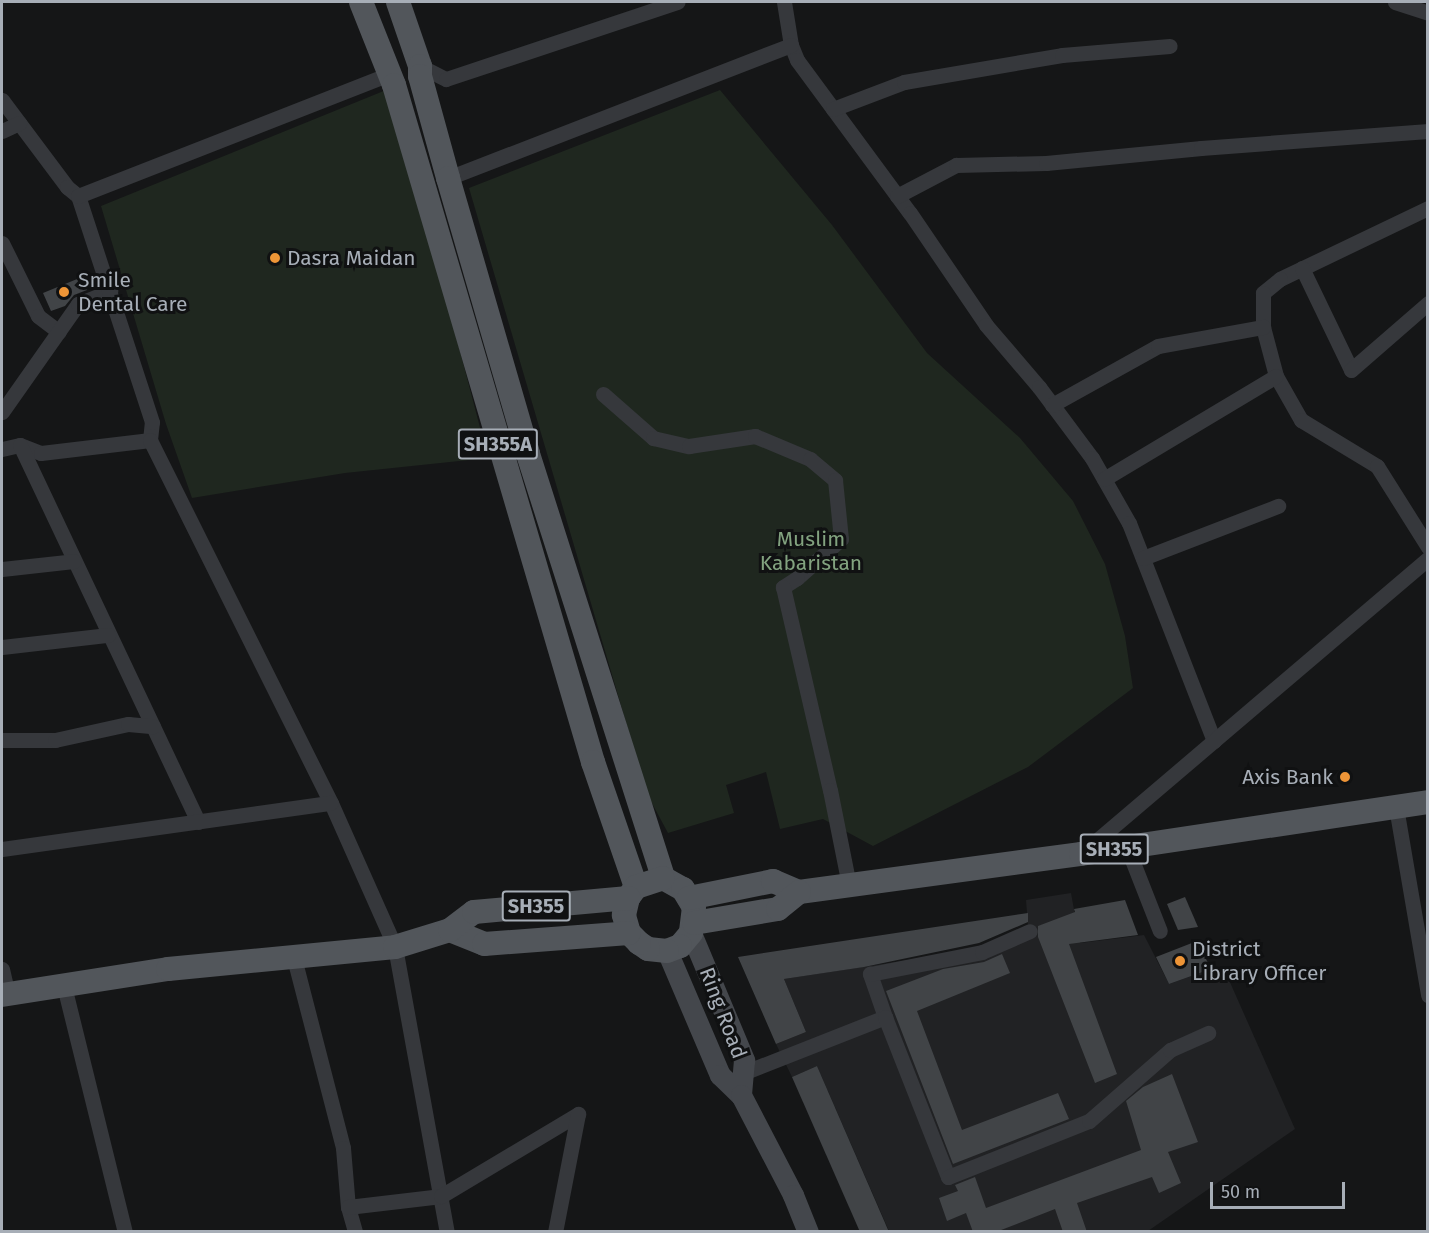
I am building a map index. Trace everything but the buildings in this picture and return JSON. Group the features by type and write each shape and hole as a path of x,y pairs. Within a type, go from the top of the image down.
{"main road":[{"name":"SH355A","path":"362,2 390,74 632,892"},
{"name":"SH355A","path":"398,2 420,66 420,76 448,178 549,519 663,878"},
{"path":"390,74 420,66"},
{"path":"523,529 549,519"},
{"name":"SH355","path":"689,898 772,881 799,892 1081,854 1428,802"},
{"path":"663,878 683,889 689,898 694,907 693,928"},
{"name":"SH355","path":"450,930 474,912 632,892 663,878"},
{"path":"632,892 624,915 629,933 648,949 667,951"},
{"name":"SH355","path":"667,951 680,946 693,928 778,909 799,892"},
{"path":"5,995 168,969 394,947 450,930"},
{"name":"SH355","path":"450,930 484,944 629,933"}],"street":[{"path":"420,66 446,79 678,2"},
{"path":"784,2 791,45 797,60 897,196 986,325 1052,405 1104,479 1129,523 1214,741"},
{"path":"1395,2 1428,13"},
{"path":"448,178 791,45"},
{"path":"833,109 904,82 1062,55 1170,46"},
{"path":"78,196 390,74"},
{"path":"2,100 66,187 78,196 152,422 150,440 331,803 394,947 447,1232"},
{"path":"2,130 19,123"},
{"path":"897,196 956,165 1046,163 1201,148 1428,131"},
{"path":"1428,208 1302,268 1281,279 1263,293 1263,327 1276,376 1301,420 1377,466 1428,547"},
{"path":"2,243 38,316 59,332"},
{"path":"1302,268 1351,370 1428,303"},
{"path":"2,412 78,304 110,291"},
{"path":"1052,405 1158,346 1263,327"},
{"path":"1104,479 1276,376"},
{"path":"603,394 653,438 689,446 755,436 810,459 835,480 841,539 797,578 783,586 830,790 849,885"},
{"path":"2,449 20,445 41,453 150,440"},
{"path":"20,445 198,822"},
{"path":"1143,558 1278,506"},
{"path":"1081,854 1428,560"},
{"path":"2,568 74,561"},
{"path":"2,647 108,635"},
{"path":"2,740 56,740 128,724 153,726"},
{"path":"2,849 331,803"},
{"path":"1396,807 1428,995"},
{"path":"1127,847 1160,931"},
{"name":"Ring Road","path":"693,928 744,1060 741,1095"},
{"path":"1030,931 982,952 870,974 948,1176 1089,1121 1170,1050 1208,1033"},
{"name":"Ring Road","path":"667,951 720,1075 741,1095 793,1196 808,1232"},
{"path":"294,958 343,1148 348,1207 355,1232"},
{"path":"2,969 5,995"},
{"path":"64,986 125,1232"},
{"path":"743,1074 885,1017"},
{"path":"348,1207 441,1196 578,1114 555,1232"}],"shaded area":[{"path":"1071,893 1080,943 1144,935 1169,984 1211,969 1216,976 1225,971 1295,1129 1148,1231 889,1231 817,1066 792,1077 776,1044 806,1032 784,979 973,950 1028,926 1026,900"}],"green space":[{"name":"Dasra Maidan","path":"391,88 488,458 345,473 192,498 166,424 101,206"},
{"name":"Muslim Kabaristan","path":"720,90 832,225 927,353 1020,438 1073,501 1105,564 1125,636 1133,688 1028,767 873,846 823,819 780,829 766,772 726,785 734,813 668,833 647,794 469,188"}],"place":[{"name":"Dasra Maidan","path":"275,258"},
{"name":"Smile Dental Care","path":"64,292"},
{"name":"Axis Bank","path":"1345,777"},
{"name":"District Library Officer","path":"1180,961"}]}
